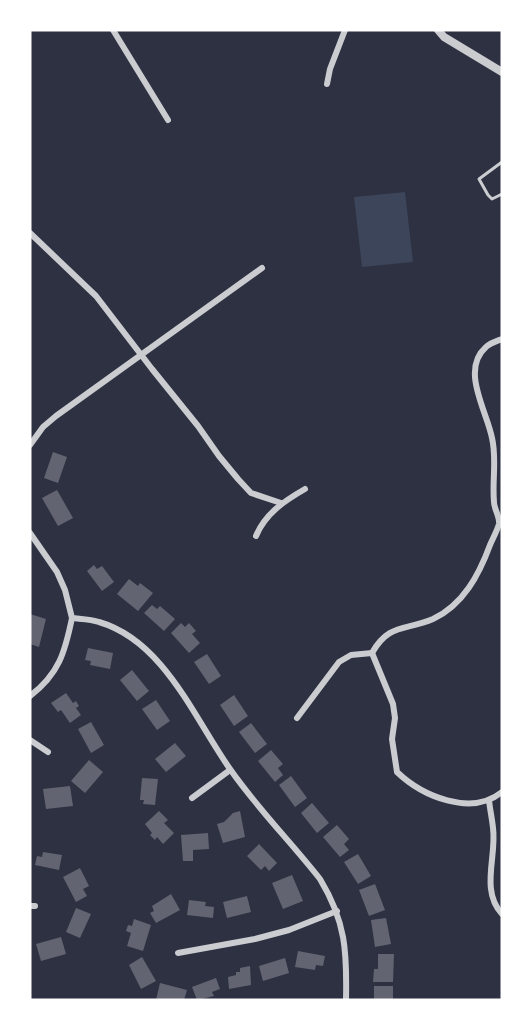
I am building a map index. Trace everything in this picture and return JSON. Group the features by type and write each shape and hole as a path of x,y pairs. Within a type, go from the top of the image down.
{"street":[{"path":"113,30 168,120"},
{"path":"327,84 330,69 345,30"},
{"path":"438,30 444,38 502,72"},
{"path":"30,233 96,296 251,493 281,503"},
{"path":"30,445 43,427 56,416 262,268"},
{"path":"372,654 380,639 391,631 430,620 459,600 467,591 485,560 501,521 494,502 493,439 476,387 475,373 478,358 486,346 502,339"},
{"path":"256,536 260,526 281,503 305,489"},
{"path":"30,533 57,572 65,590 72,618 67,644 59,664 46,683 30,696"},
{"path":"72,618 97,621 110,626 130,636 146,648 175,682 230,770 320,879 337,911 346,949 346,1000"},
{"path":"297,718 339,662 351,656 372,654"},
{"path":"372,654 393,704 395,718 392,739 397,772 420,790 455,802 468,804 489,800 502,792"},
{"path":"30,740 48,752"},
{"path":"192,798 230,770"},
{"path":"489,800 494,828 490,863 492,894 502,914"},
{"path":"178,953 278,933 337,911"}],"lane":[{"path":"502,162 479,179 492,199 502,194"}],"shaded area":[{"path":"405,192 413,262 362,267 354,197"}],"building":[{"path":"53,452 67,457 58,483 44,478"},
{"path":"57,490 73,518 58,526 42,498"},
{"path":"94,565 97,569 102,566 114,582 102,591 87,571"},
{"path":"129,579 138,586 140,583 153,593 138,611 117,594"},
{"path":"152,605 157,609 160,606 175,619 164,631 144,613"},
{"path":"30,614 46,619 39,647 30,644"},
{"path":"181,623 185,627 189,623 196,631 192,634 200,643 189,653 171,633"},
{"path":"88,648 113,653 110,669 90,665 91,661 85,660"},
{"path":"207,654 221,676 209,684 194,662"},
{"path":"132,670 149,691 137,701 120,680"},
{"path":"66,693 73,703 76,701 79,706 76,708 81,715 70,723 61,710 58,712 51,703"},
{"path":"234,695 248,716 234,726 220,705"},
{"path":"156,700 170,721 157,730 142,709"},
{"path":"91,722 104,745 91,753 78,729"},
{"path":"251,723 267,744 255,753 239,732"},
{"path":"175,743 186,756 166,772 155,759"},
{"path":"271,750 283,764 278,768 283,775 275,782 258,761"},
{"path":"89,760 103,772 85,793 71,781"},
{"path":"291,776 307,798 295,807 279,785"},
{"path":"142,778 158,779 155,805 143,804 144,800 140,800"},
{"path":"70,786 73,806 46,809 43,789"},
{"path":"312,803 329,823 317,833 301,813"},
{"path":"159,811 168,820 164,823 174,833 163,844 157,837 155,840 150,835 152,833 145,824"},
{"path":"240,811 245,837 223,843 217,824"},
{"path":"337,825 349,839 344,844 349,850 340,857 323,837"},
{"path":"208,833 209,849 193,850 193,861 183,861 181,835"},
{"path":"259,844 277,863 269,871 265,866 261,870 247,856"},
{"path":"43,852 62,855 59,870 35,865 37,856 42,857"},
{"path":"358,854 371,876 358,884 344,862"},
{"path":"80,868 89,886 83,889 87,896 76,902 63,877"},
{"path":"292,875 303,901 283,909 272,883"},
{"path":"375,884 385,910 369,916 359,890"},
{"path":"171,894 180,910 156,923 150,913 154,911 152,906"},
{"path":"247,896 251,912 227,918 223,902"},
{"path":"189,900 206,902 205,906 214,907 213,918 187,915"},
{"path":"76,908 91,914 80,938 66,932"},
{"path":"386,918 391,944 375,947 371,920"},
{"path":"134,919 151,925 143,951 127,946 131,933 126,931 128,925 132,926"},
{"path":"61,937 66,954 41,961 36,944"},
{"path":"298,951 325,956 323,966 316,965 315,970 295,967"},
{"path":"378,954 394,954 393,982 373,982 374,969 378,969"},
{"path":"142,957 156,981 141,989 129,965"},
{"path":"285,958 289,973 263,981 259,966"},
{"path":"250,966 251,985 229,989 228,977 240,972 240,968"},
{"path":"216,978 220,989 212,992 214,996 197,1000 192,987"},
{"path":"160,983 187,990 184,1000 156,1000"},
{"path":"374,986 393,986 393,1000 374,1000"}]}
